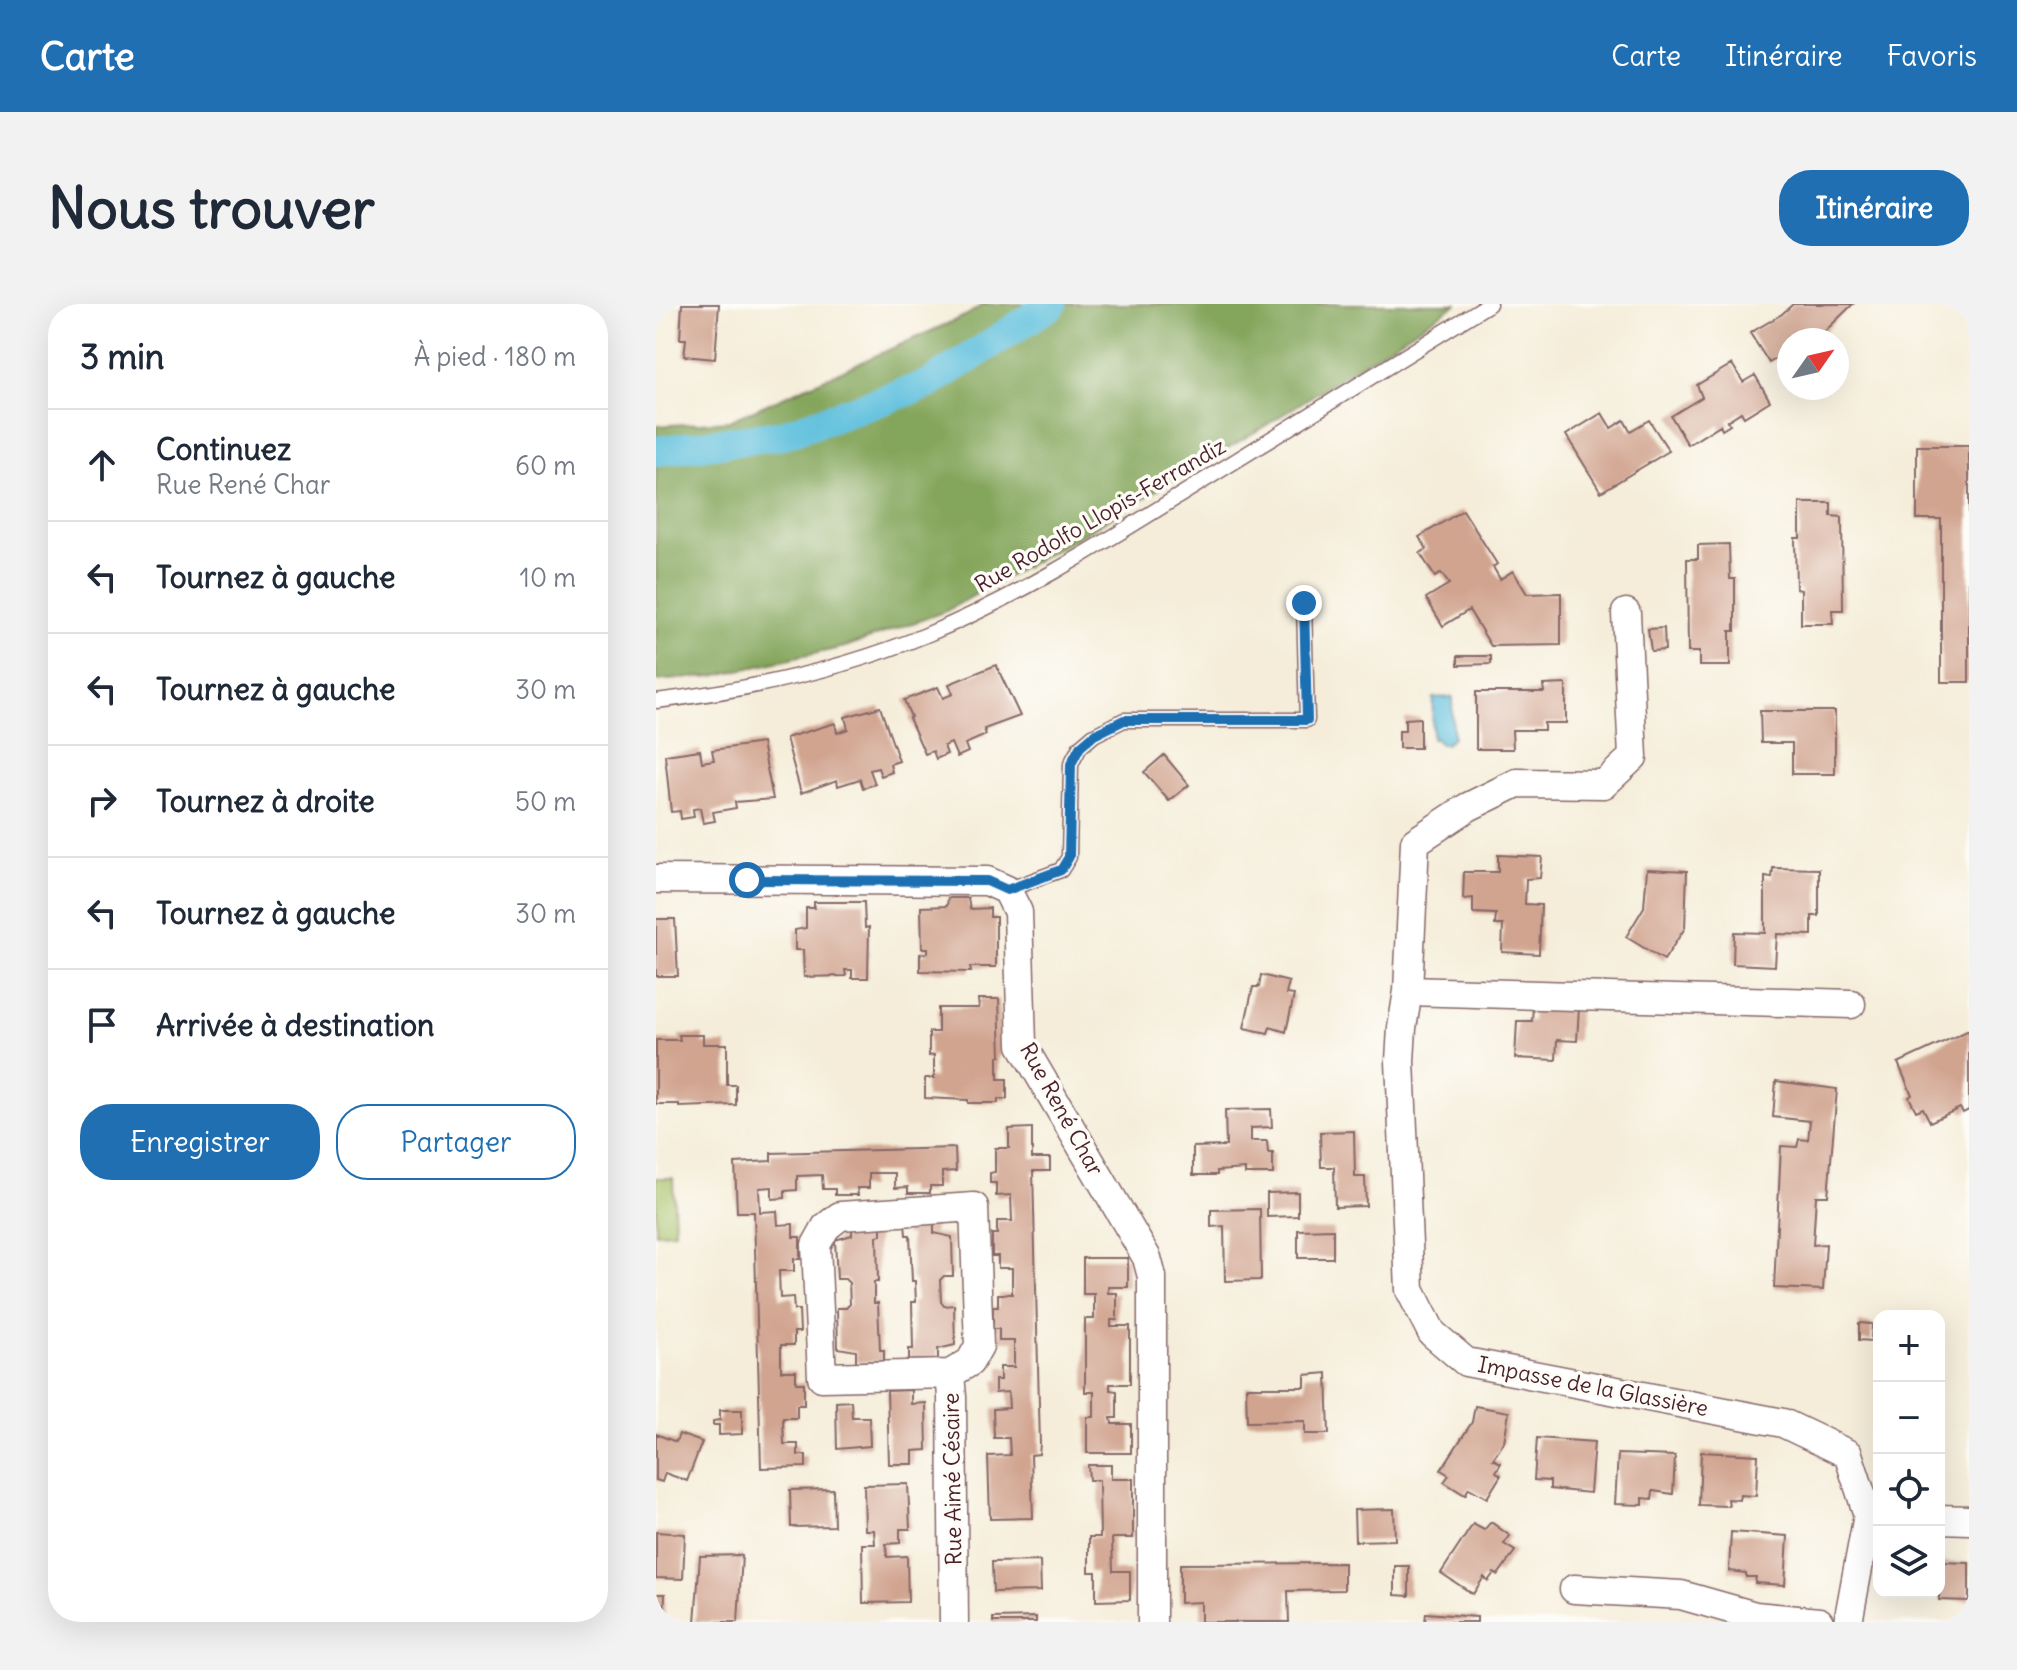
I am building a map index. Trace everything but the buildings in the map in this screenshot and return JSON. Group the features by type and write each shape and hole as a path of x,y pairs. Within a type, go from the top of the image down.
{"street":[{"name":"Impasse de la Glassière","path":"1626,613 1633,757 1604,784 1517,783 1468,807 1415,842 1408,991 1400,1061 1410,1290 1432,1333 1466,1362 1783,1423 1848,1454 1873,1516 1848,1622"},
{"path":"656,879 987,881 1007,890"},
{"name":"Rue René Char","path":"1007,890 1018,912 1022,1045 1147,1258 1152,1277 1152,1622"},
{"path":"1408,991 1851,1004"},
{"name":"Rue Aimé Césaire","path":"974,1207 979,1346 970,1362 950,1374 822,1377 816,1245 826,1227 840,1216 974,1207"},
{"name":"Rue Aimé Césaire","path":"950,1374 954,1622"},
{"path":"1945,1519 1969,1520"},
{"path":"1574,1589 1681,1595 1755,1616 1819,1622"}],"lane":[{"name":"Rue Rodolfo Llopis-Ferrandiz","path":"656,701 720,693 851,662 925,636 985,608 1113,538 1489,304"},
{"path":"1007,890 1061,870 1069,857 1071,764 1080,747 1094,735 1124,720 1307,720 1304,603"}],"green space":[{"path":"984,304 1456,304 1265,426 946,611 845,647 713,676 656,681 656,426 729,421 967,315"},
{"path":"656,1178 673,1178 675,1232 656,1233"}],"water":[{"path":"1452,697 1453,737 1440,744 1435,738 1432,739 1433,698"}],"waterway":[{"path":"656,451 782,435 929,384 1052,304"}],"route":[{"path":"747,880 987,881 1007,890 1061,870 1069,857 1071,764 1080,747 1094,735 1124,720 1307,720 1304,603"}]}
